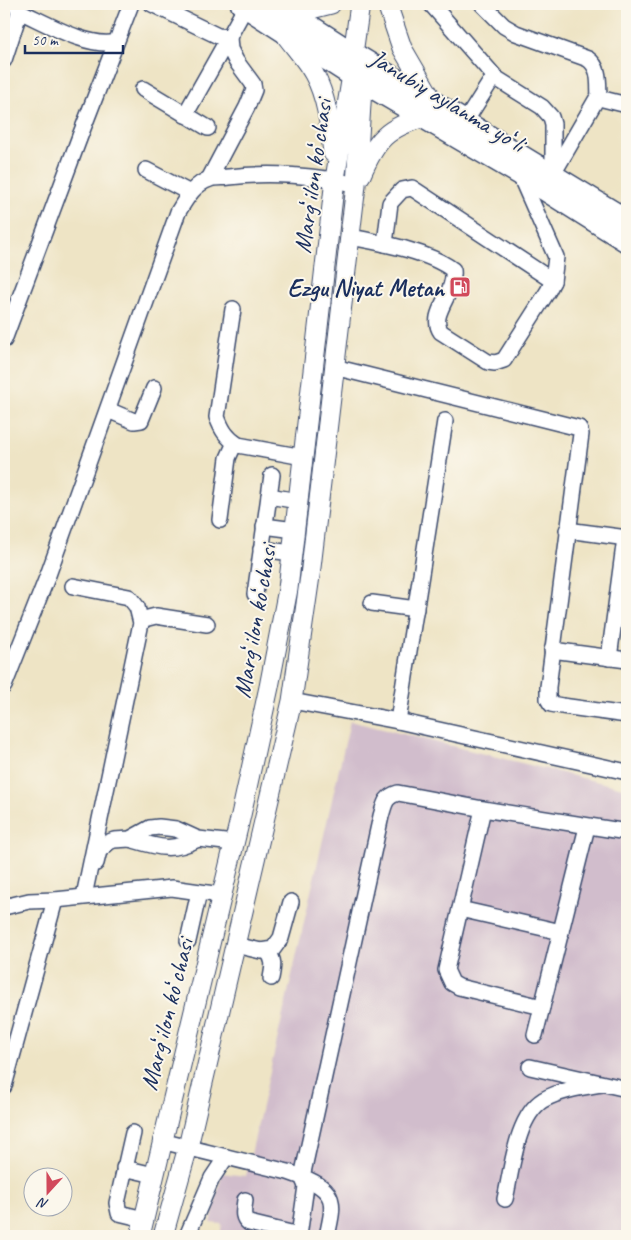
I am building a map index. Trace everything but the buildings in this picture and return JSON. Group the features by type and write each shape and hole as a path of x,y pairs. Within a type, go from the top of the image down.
{"highway":[{"name":"Janubiy aylanma yoʻli","path":"244,5 278,12 358,68 430,110 519,173 627,241"},
{"name":"Janubiy aylanma yoʻli","path":"430,110 466,122 627,221"}],"main road":[{"path":"331,4 307,10 278,12 315,75 324,100 331,128 335,180"},
{"name":"Margʻilon koʻchasi","path":"164,1236 188,1147 292,701 310,576 356,185 360,4"},
{"name":"Margʻilon koʻchasi","path":"142,1228 270,687 288,588 335,180 372,4"},
{"path":"356,185 377,144 390,131 430,110 402,48 387,4"}],"street":[{"path":"4,340 131,4"},
{"path":"152,4 218,36 230,37"},
{"path":"431,4 496,78 551,116 553,124 553,175"},
{"path":"482,4 504,26 516,33 588,59 597,70 599,98 593,104 553,175"},
{"path":"185,115 230,37 244,5"},
{"path":"4,60 16,25 16,7 90,42 107,44 116,42"},
{"path":"4,686 8,662 48,575 178,212 190,193 209,179 254,90 249,76 236,61 230,49 230,37"},
{"path":"466,122 489,84 496,78"},
{"path":"143,89 208,128"},
{"path":"599,98 627,105"},
{"path":"146,170 190,193"},
{"path":"350,237 385,244 442,262 453,270 454,280 437,319 437,326 441,332 488,362 495,363 504,360 548,291 553,281 556,257 519,173"},
{"path":"209,179 266,175 335,180 356,185"},
{"path":"385,244 390,203 402,190 412,188 553,281"},
{"path":"233,309 217,417 222,430 229,439 238,445 303,457"},
{"path":"334,367 579,428 581,434 552,650 548,700 551,704 627,715"},
{"path":"108,410 134,421 141,420 154,388"},
{"path":"398,721 445,421"},
{"path":"220,520 228,458 233,447 238,445"},
{"path":"254,594 272,475"},
{"path":"269,496 298,501"},
{"path":"264,526 295,530"},
{"path":"567,530 626,538 609,658"},
{"path":"261,549 292,553"},
{"path":"73,586 129,597 137,607 141,623 88,896"},
{"path":"372,602 416,609"},
{"path":"141,623 144,619 156,616 207,624"},
{"path":"552,650 627,660"},
{"path":"292,701 398,721 627,772"},
{"path":"245,1200 243,1214 245,1220 249,1223 299,1236 306,1186 302,1177 385,803 390,796 398,793 483,809 627,832"},
{"path":"483,809 446,970 452,983 459,987 542,1007"},
{"path":"535,1035 586,826"},
{"path":"88,896 99,852 109,842 114,840 130,838 154,846 169,848 181,846 198,839 234,844"},
{"path":"4,907 28,901 172,888 221,895"},
{"path":"188,941 199,892"},
{"path":"5,1077 54,900"},
{"path":"235,945 267,951 273,949 281,938 291,902"},
{"path":"460,910 561,932"},
{"path":"267,951 272,956 273,962 270,978"},
{"path":"530,1067 627,1089"},
{"path":"505,1199 521,1129 533,1109 556,1094 602,1084"},
{"path":"133,1133 124,1168 117,1209 142,1228"},
{"path":"162,1141 288,1172 321,1187 329,1195 333,1204 327,1236"},
{"path":"187,1236 212,1178 226,1157"},
{"path":"124,1168 154,1176"}],"shaded area":[{"path":"350,721 627,789 627,1236 220,1236 222,1224 211,1223 222,1173 246,1176"}],"place":[{"name":"Ezgu Niyat Metan","path":"460,287"}]}
